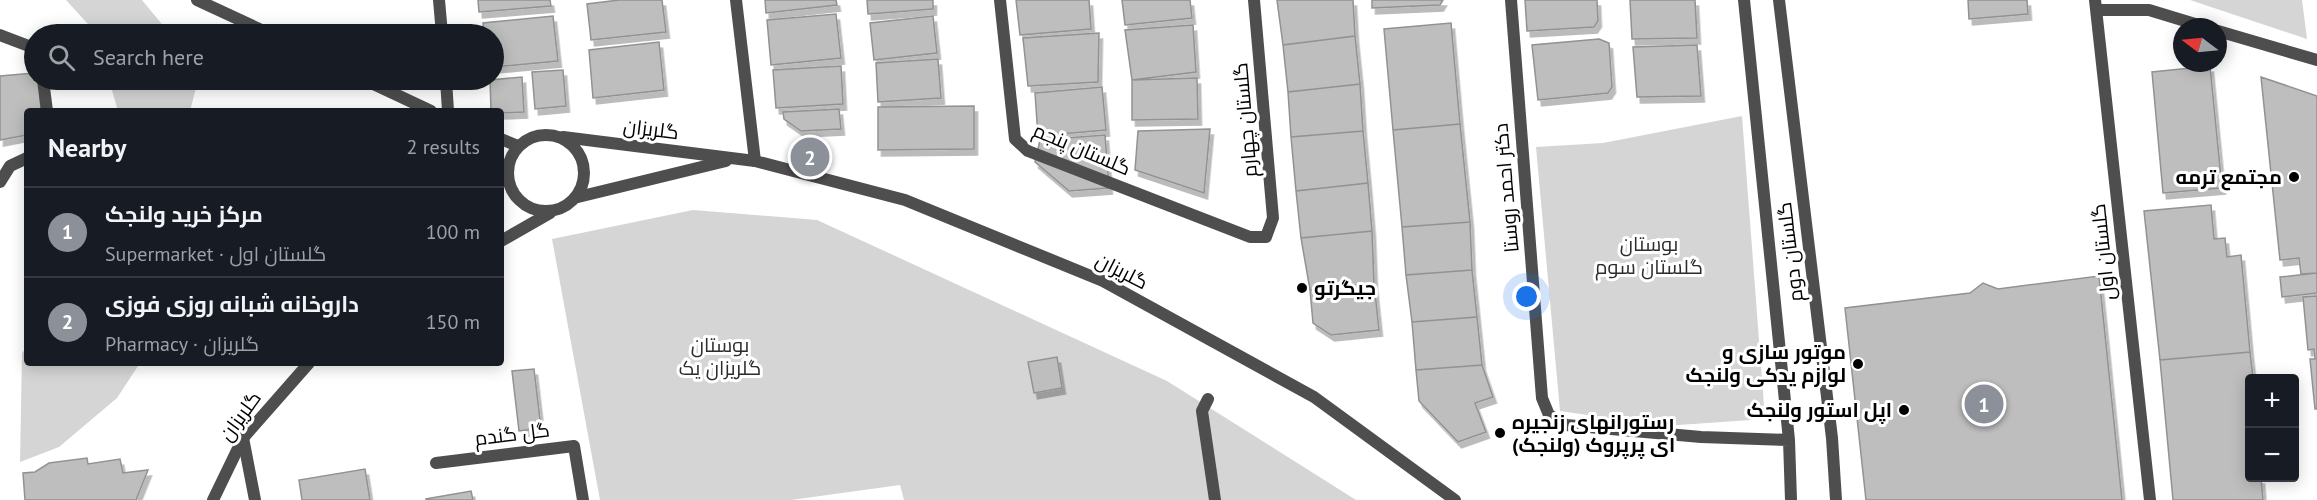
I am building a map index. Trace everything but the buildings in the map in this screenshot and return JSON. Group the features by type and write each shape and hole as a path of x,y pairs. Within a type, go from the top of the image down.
{"street":[{"path":"196,0 248,24"},
{"path":"439,0 441,24"},
{"path":"736,0 755,161"},
{"name":"گلستان پنجم","path":"1000,0 1011,120 1015,139 1028,151 1250,237 1266,237"},
{"name":"گلستان چهارم","path":"1254,0 1273,218 1266,237"},
{"name":"دکتر احمد روستا","path":"1511,0 1542,398 1549,415 1566,425 1701,437 1789,440"},
{"name":"گلستان دوم","path":"1744,0 1789,440 1791,500"},
{"name":"گلستان دوم","path":"1779,0 1832,438 1836,500"},
{"path":"2096,5 2149,10 2175,18"},
{"name":"گلستان اول","path":"2096,5 2150,500"},
{"path":"2227,34 2317,60"},
{"path":"0,35 24,44"},
{"path":"44,90 47,108"},
{"path":"387,90 426,108"},
{"path":"447,90 448,108"},
{"path":"504,239 550,213 578,197 586,176 580,153 563,137 539,134 518,146 504,174 512,193 528,209 550,213"},
{"name":"گلریزان","path":"563,137 755,161 905,200 1103,281 1314,397 1455,500"},
{"path":"504,140 518,146"},
{"path":"0,182 10,166 24,159"},
{"name":"گلریزان","path":"578,197 733,159"},
{"name":"گلریزان","path":"213,500 243,438 306,366"},
{"path":"1208,399 1202,411 1215,500"},
{"path":"243,438 255,500"},
{"name":"گل گندم","path":"436,463 574,446 584,500"}],"green space":[{"path":"66,0 142,0 162,24 88,24"},
{"path":"2190,0 2302,0 2307,39"},
{"path":"112,90 195,90 191,108 117,108"},
{"name":"بوستان گلستان سوم","path":"1742,116 1765,419 1664,426 1560,411 1536,147 1603,143"},
{"name":"بوستان گلریزان یک","path":"693,210 817,220 1167,381 1356,500 904,500 900,485 791,500 600,500 552,239"},
{"path":"24,351 24,366 138,366 117,398 59,447 20,462 22,353"}],"place":[{"name":"داروخانه شبانه روزی فوزی","path":"810,157"},
{"name":"مجتمع ترمه","path":"2294,177"},
{"name":"جیگرتو","path":"1302,288"},
{"name":"موتور سازی و لوازم یدکی ولنجک","path":"1858,364"},
{"name":"مرکز خرید ولنجک","path":"1984,404"},
{"name":"اپل استور ولنجک","path":"1904,410"},
{"name":"رستورانهای زنجیره ای پرپروک (ولنجک)","path":"1500,433"}]}
